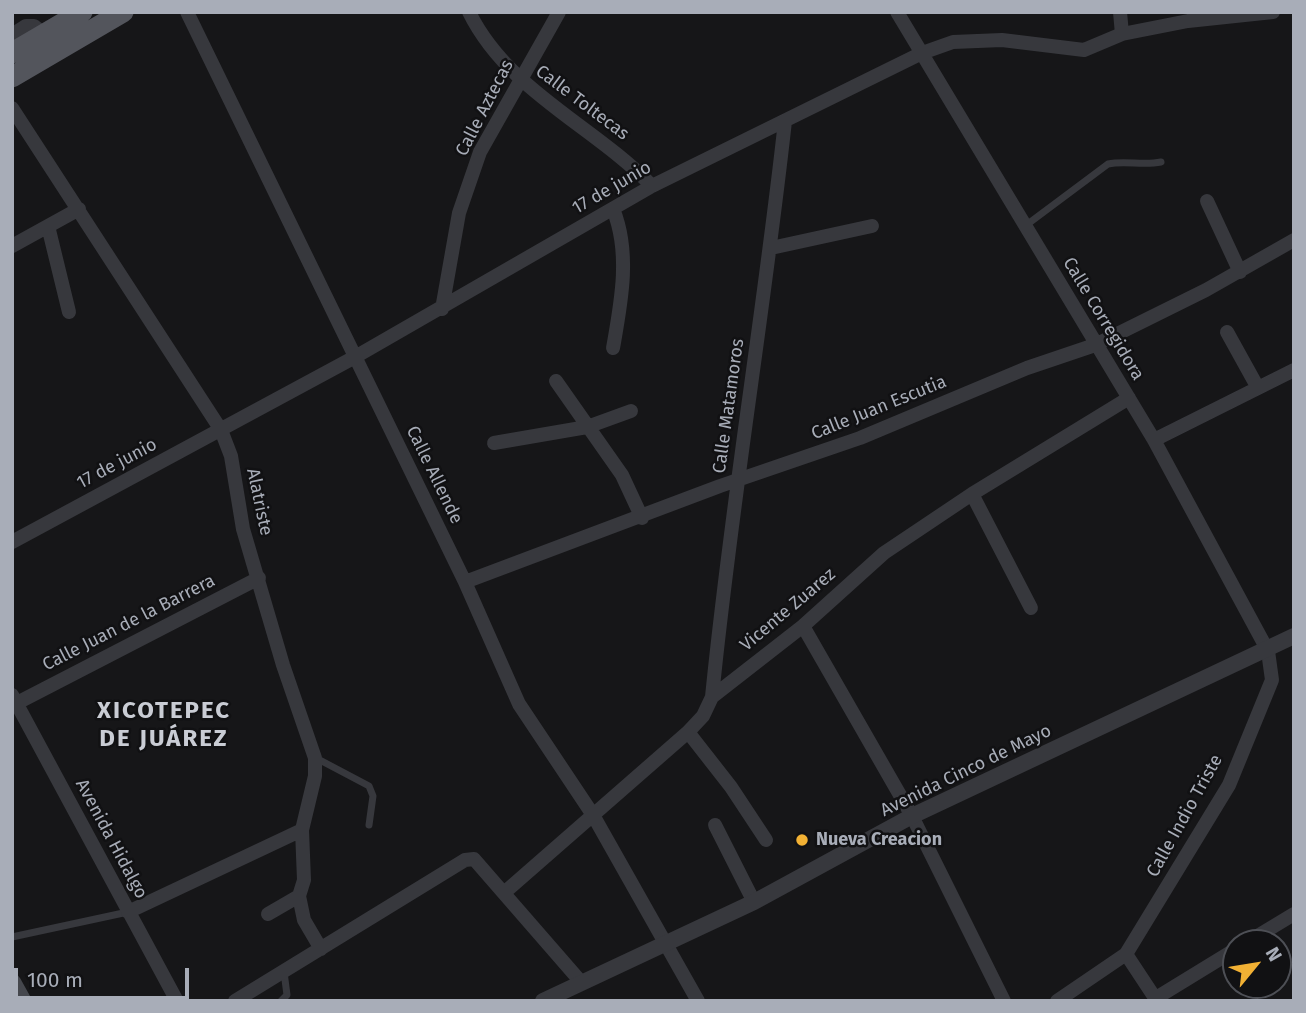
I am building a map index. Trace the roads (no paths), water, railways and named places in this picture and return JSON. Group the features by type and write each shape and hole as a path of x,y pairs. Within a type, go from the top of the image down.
{"main road":[{"path":"12,53 82,12"},
{"path":"12,77 123,12"}],"street":[{"name":"Calle Allende","path":"187,12 465,582 519,704 593,815 698,1001"},
{"name":"Calle Toltecas","path":"469,12 489,47 519,80 634,168 652,186"},
{"name":"Calle Aztecas","path":"442,309 463,201 480,152 559,12"},
{"name":"Calle Corregidora","path":"897,12 1154,440 1268,651"},
{"path":"1120,12 1122,34"},
{"name":"17 de junio","path":"12,542 442,309 652,186 922,54 953,42 1002,40 1084,50 1122,34 1188,20 1273,12"},
{"path":"12,35 26,26 34,26 44,34"},
{"name":"Alatriste","path":"12,108 220,430 231,456 243,529 283,665 316,758 315,776 302,830 304,880 299,896 304,920 321,948"},
{"name":"Calle Matamoros","path":"712,697 785,121"},
{"path":"1207,201 1240,272"},
{"path":"12,246 79,209"},
{"path":"613,209 620,225 624,285 613,348"},
{"path":"48,226 69,312"},
{"path":"771,248 872,226"},
{"name":"Calle Juan Escutia","path":"465,582 860,438 1027,368 1095,345 1240,272 1294,240"},
{"path":"1227,332 1258,387"},
{"path":"1154,440 1294,370"},
{"path":"556,382 622,475 642,517"},
{"name":"Vicente Zuarez","path":"505,892 688,732 703,716 712,697 803,626 884,553 972,494 1129,398"},
{"path":"494,443 587,426 631,411"},
{"path":"972,494 1031,608"},
{"name":"Calle Juan de la Barrera","path":"14,699 259,578"},
{"path":"803,626 912,816 1004,1001"},
{"name":"Avenida Cinco de Mayo","path":"544,1001 563,996 581,982 754,902 912,816 1268,651 1294,636"},
{"name":"Calle Indio Triste","path":"1126,954 1229,785 1272,680 1268,651"},
{"name":"Avenida Hidalgo","path":"14,699 177,1001"},
{"path":"688,732 731,787 766,840"},
{"path":"715,825 754,902"},
{"path":"128,912 302,830"},
{"path":"235,1001 465,860 474,859 581,982"},
{"path":"268,914 299,896"},
{"path":"1269,929 1294,914"},
{"path":"1057,1001 1126,954 1156,1000 1222,958"}],"lane":[{"path":"1025,227 1108,164 1120,162 1140,166 1161,162"},
{"path":"316,758 369,786 373,796 369,825"},
{"path":"12,937 128,912"},
{"path":"281,1001 286,995 284,971"}],"place":[{"name":"Nueva Creacion","path":"802,840"}],"district":[{"name":"XICOTEPEC DE JUÁREZ","path":"164,725"}]}
